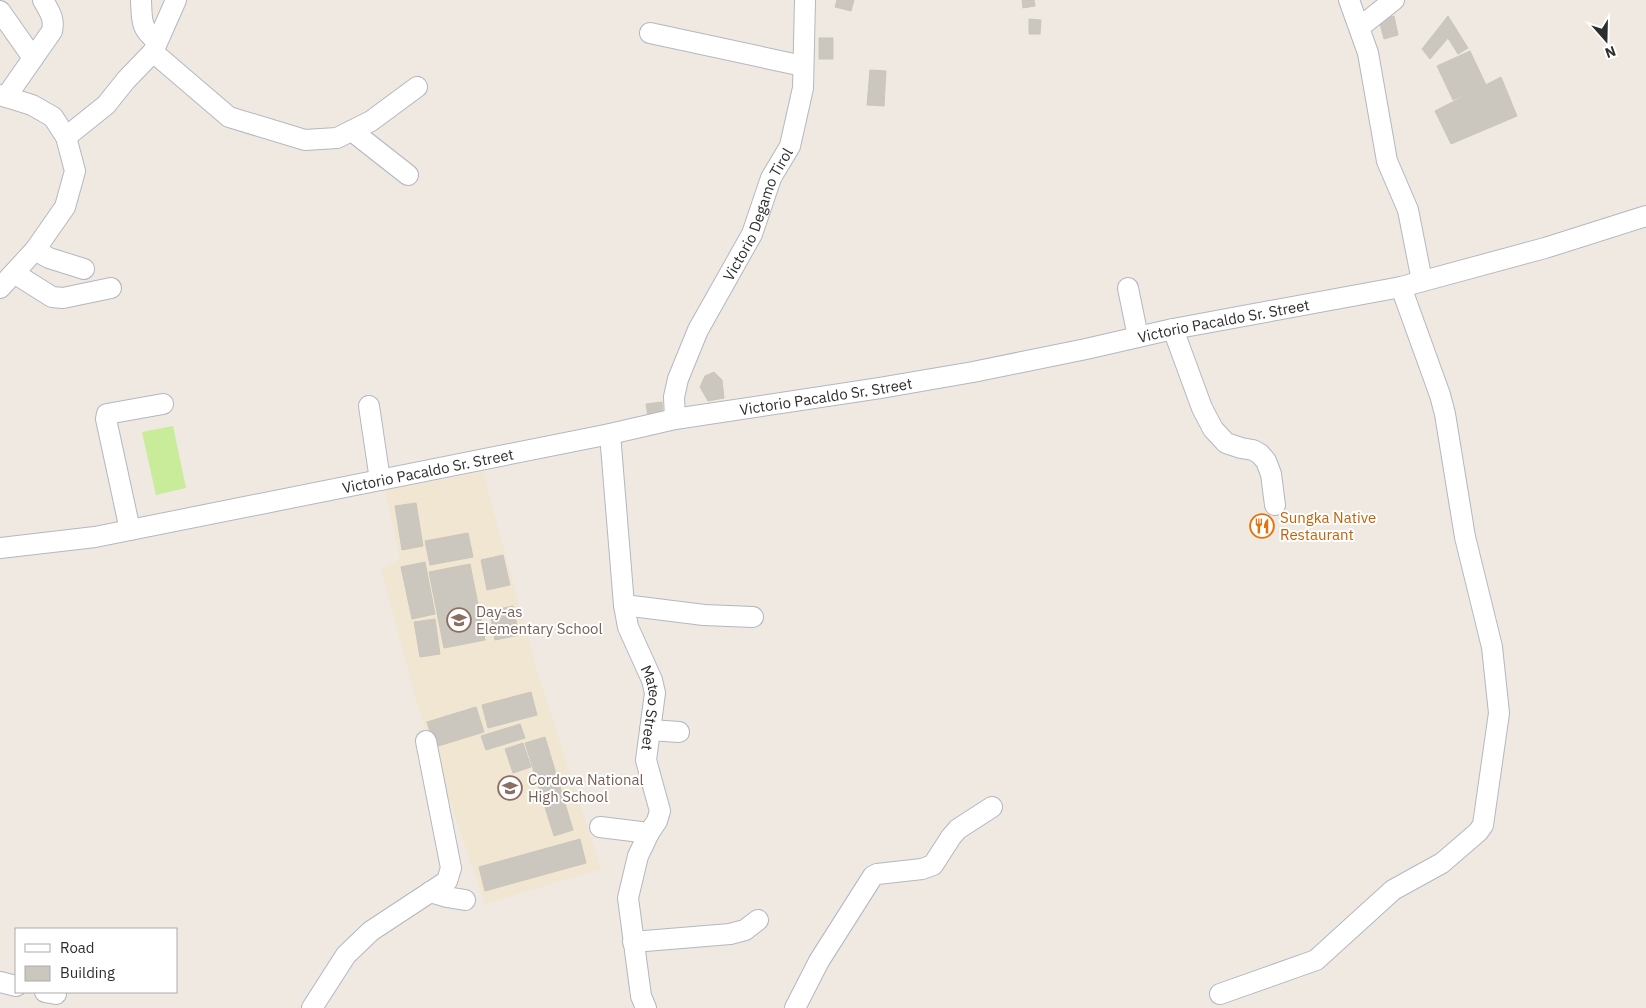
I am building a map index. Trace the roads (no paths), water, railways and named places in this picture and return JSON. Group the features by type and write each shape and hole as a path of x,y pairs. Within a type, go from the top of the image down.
{"street":[{"path":"0,288 35,250 65,207 75,172 66,137 53,117 32,105 3,96 52,31 54,23 52,16 43,0"},
{"path":"141,0 143,26 155,47 214,105 229,117 305,140 337,138 371,121 417,87"},
{"path":"66,137 106,105 155,47 176,0"},
{"name":"Victorio Degamo Tirol","path":"675,419 674,397 678,379 695,338 752,234 771,178 790,146 803,88 805,0"},
{"path":"1349,0 1368,53 1387,161 1408,210 1422,281"},
{"path":"1360,27 1394,0"},
{"path":"0,11 33,58"},
{"path":"650,34 803,66"},
{"path":"352,131 408,175"},
{"name":"Victorio Pacaldo Sr. Street","path":"0,548 130,530 610,434 675,419 973,372 1086,350 1173,329 1400,287 1545,248 1646,216"},
{"path":"35,250 49,258 84,269"},
{"path":"14,273 52,297 63,298 112,288"},
{"path":"1220,994 1316,960 1393,890 1442,863 1478,832 1483,825 1486,814 1486,798 1499,713 1492,647 1465,537 1444,408 1400,287"},
{"path":"1128,288 1138,337"},
{"path":"1173,329 1202,408 1213,429 1226,443 1254,450 1266,461 1271,474 1275,505"},
{"path":"130,530 106,419 107,414 163,404"},
{"path":"369,406 380,480"},
{"name":"Mateo Street","path":"610,434 624,605 628,628 652,680 655,693 646,760 660,810 657,821 638,856 628,898 641,996 646,1008"},
{"path":"624,605 704,615 753,617"},
{"path":"650,730 679,732"},
{"path":"312,1008 346,955 371,932 447,881 452,868 426,741"},
{"path":"795,1008 819,961 873,876 922,869 933,865 950,837 958,829 992,807"},
{"path":"600,827 649,834"},
{"path":"430,892 465,900"},
{"path":"633,942 730,934 745,930 758,920"},
{"path":"0,982 15,986"}],"place":[{"name":"Sungka Native Restaurant","path":"1262,526"},
{"name":"Day-as Elementary School","path":"459,620"},
{"name":"Cordova National High School","path":"510,788"}]}
